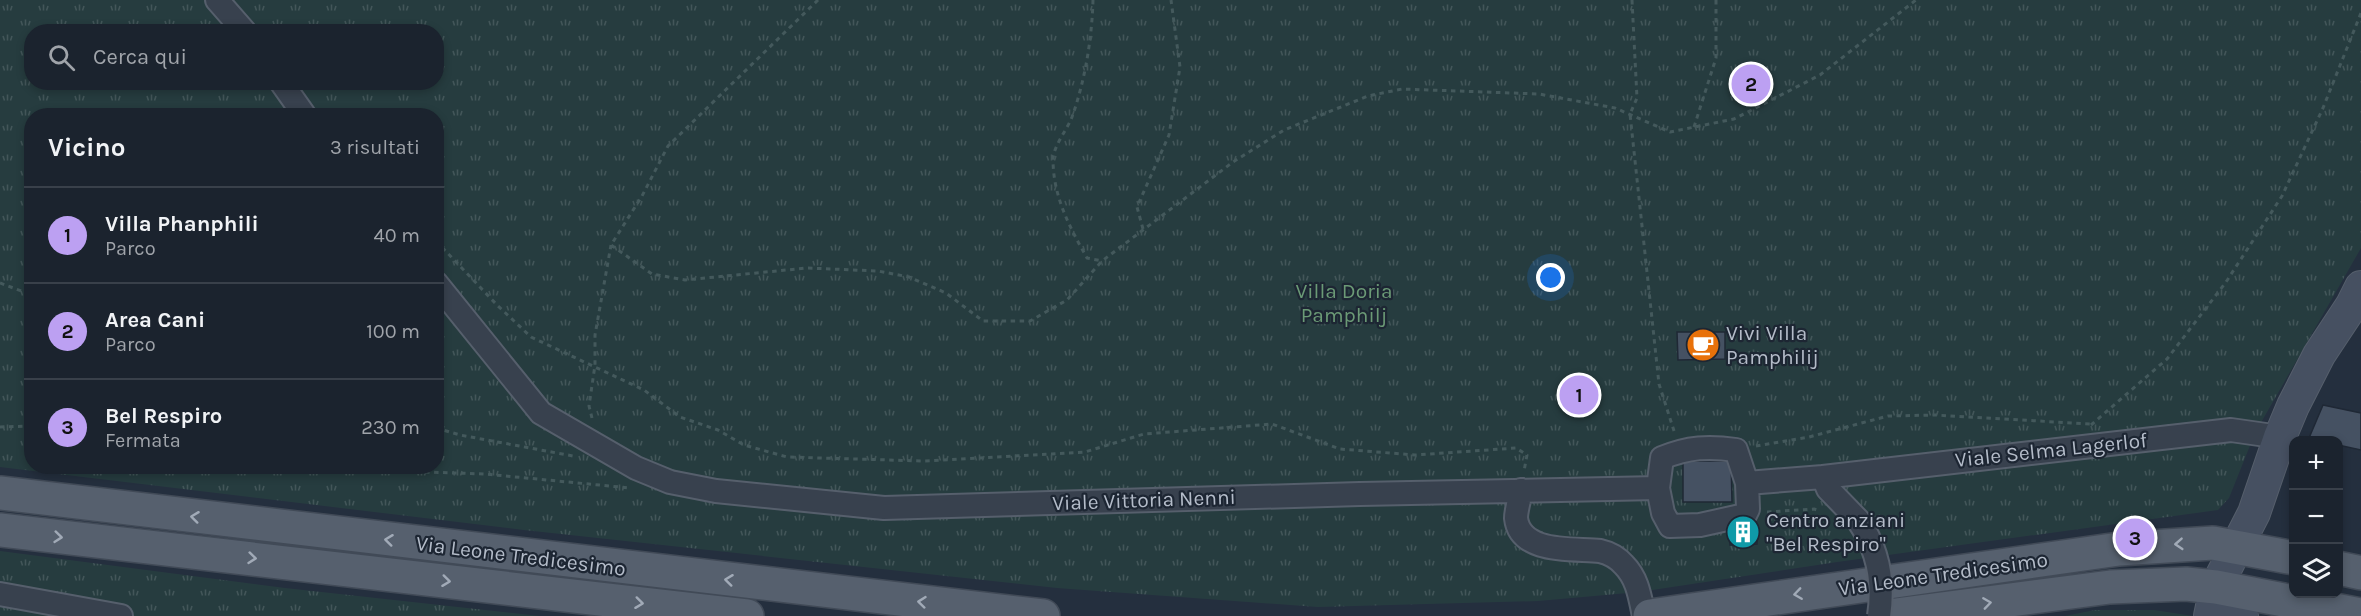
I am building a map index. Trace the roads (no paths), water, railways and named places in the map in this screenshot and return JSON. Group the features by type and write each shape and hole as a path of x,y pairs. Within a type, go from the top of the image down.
{"main road":[{"name":"Via Leone Tredicesimo","path":"0,494 1043,616"},
{"name":"Via Leone Tredicesimo","path":"0,530 747,616"},
{"name":"Via Leone Tredicesimo","path":"1650,616 2119,549 2196,543 2237,546 2289,557"},
{"path":"2343,569 2361,573"},
{"name":"Via Leone Tredicesimo","path":"1888,616 2110,587 2180,584 2213,601 2361,615"}],"street":[{"path":"217,0 238,24"},
{"path":"287,90 299,108"},
{"name":"Viale Vittoria Nenni","path":"444,293 541,413 636,468 670,482 716,491 884,508 1658,488"},
{"path":"2242,616 2213,601 2254,513 2280,437 2319,354 2358,296"},
{"name":"Viale Selma Lagerlof","path":"1822,477 2231,430 2280,437"},
{"path":"1707,446 1736,450 1747,483 1748,509 1745,515 1700,525 1670,526 1663,513 1658,488 1662,458 1680,450 1707,446"},
{"path":"1747,483 1822,477 1828,489 1858,520 1869,539 1877,561 1881,585 1879,616"},
{"path":"1521,490 1516,518 1523,533 1538,544 1551,548 1600,551 1617,559 1633,576 1644,616"},
{"path":"0,594 121,616"}],"place":[{"name":"Area Cani","path":"1751,84"},
{"name":"Vivi Villa Pamphilij","path":"1703,345"},
{"name":"Villa Phanphili","path":"1579,395"},
{"name":"Centro anziani \"Bel Respiro\"","path":"1743,532"},
{"name":"Bel Respiro","path":"2135,538"}],"park label":[{"name":"Villa Doria Pamphilj","path":"1344,303"}]}
